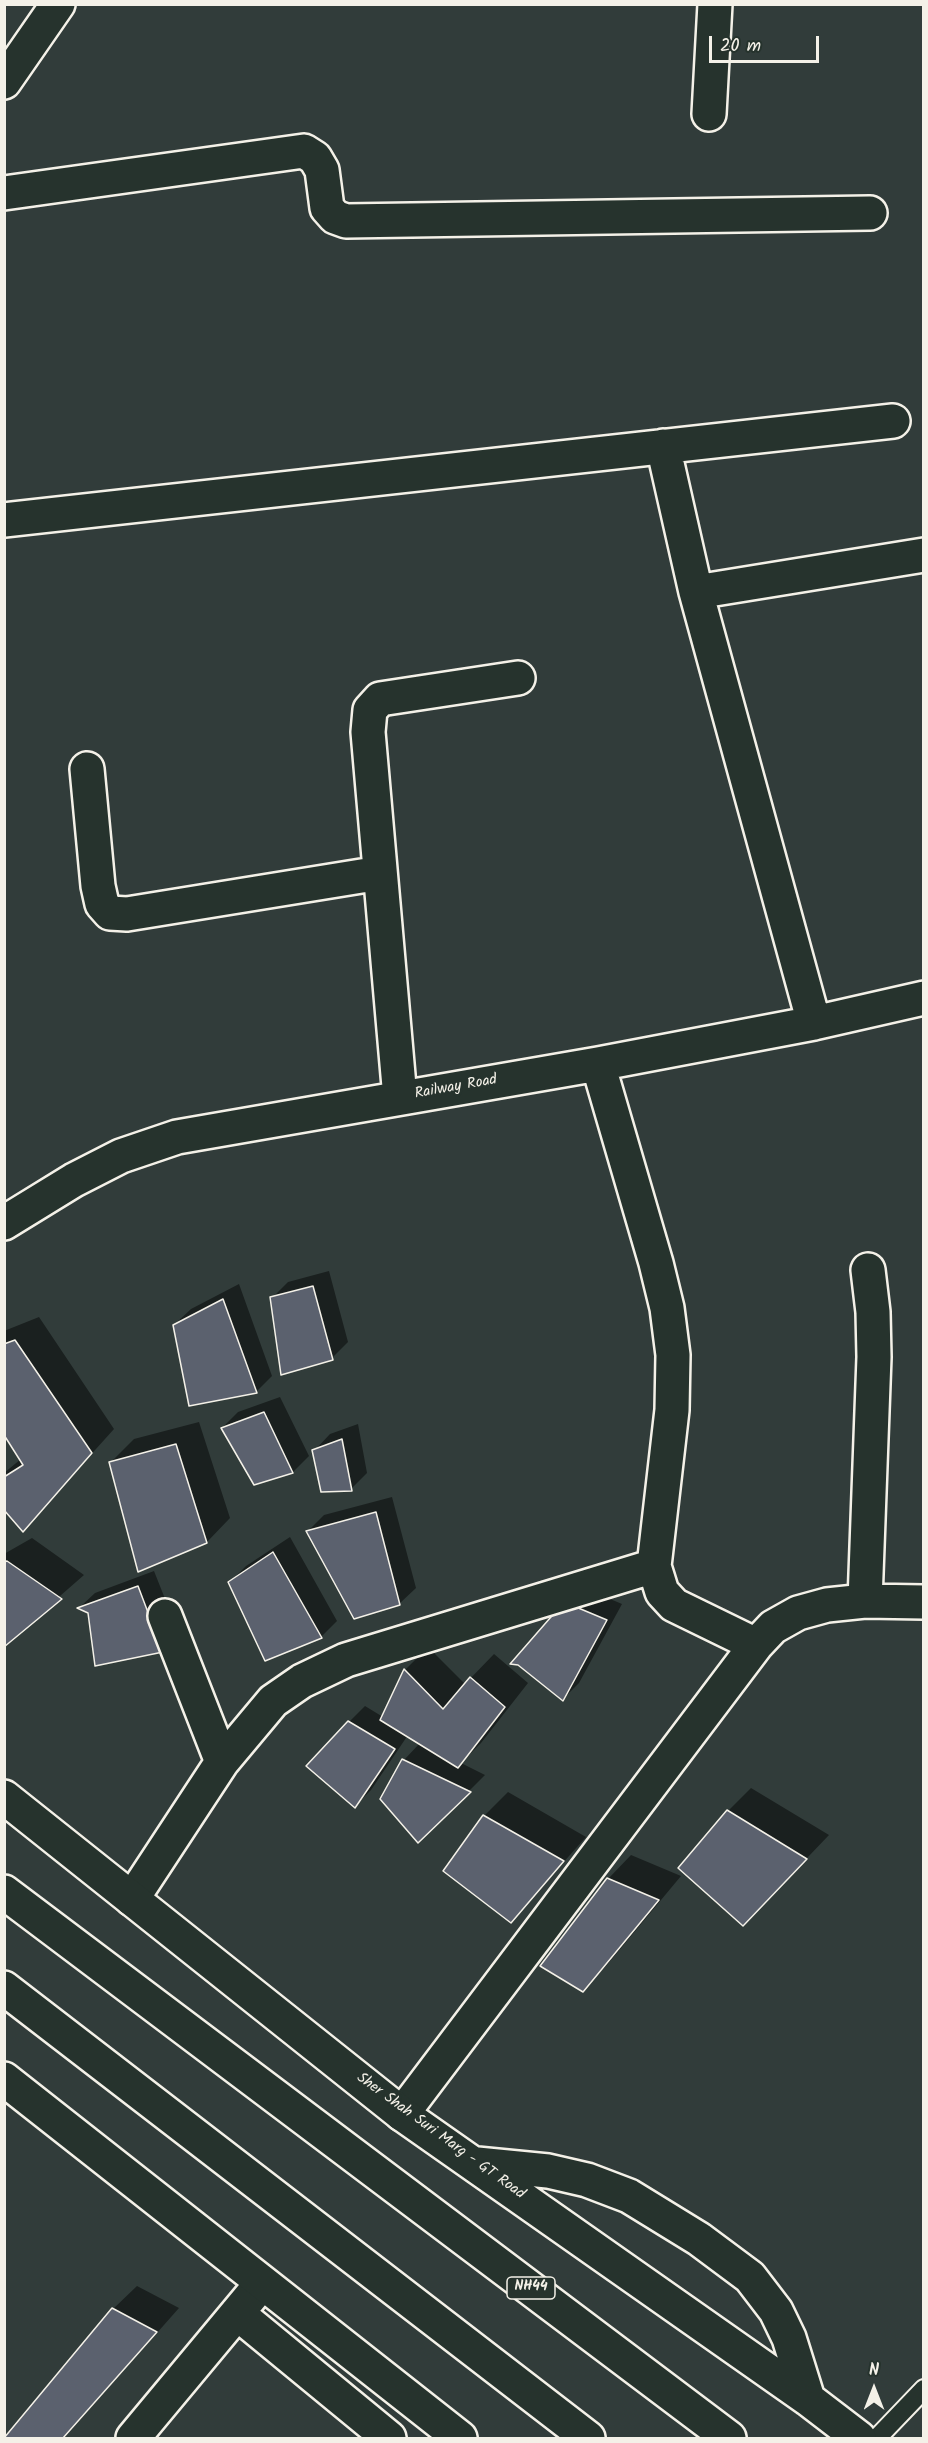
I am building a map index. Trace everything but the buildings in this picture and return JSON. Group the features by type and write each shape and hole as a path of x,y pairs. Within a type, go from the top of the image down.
{"main road":[{"path":"4,82 58,4"},
{"path":"709,114 715,4"},
{"path":"4,193 304,151 315,158 322,170 327,208 335,217 346,221 870,213"},
{"path":"4,520 893,422"},
{"path":"663,446 696,592 814,1023"},
{"path":"696,592 924,555"},
{"path":"400,1098 368,732 370,710 380,699 519,678"},
{"path":"87,769 98,886 102,904 110,913 127,914 380,873"},
{"name":"Railway Road","path":"4,1223 121,1156 177,1137 598,1064 814,1023 924,998"},
{"path":"598,1064 656,1263 667,1308 673,1355 672,1410 654,1566 662,1592 674,1605 756,1645"},
{"path":"866,1601 874,1357 873,1312 868,1270"},
{"path":"132,1899 222,1762 273,1701 302,1682 346,1660 654,1566"},
{"path":"402,2114 756,1645 773,1627 798,1613 827,1605 866,1601 924,1602"},
{"path":"165,1616 222,1762"},
{"name":"Sher Shah Suri Marg - GT Road","path":"4,1797 402,2114 808,2399 860,2439"},
{"name":"NH44","path":"4,1892 729,2439"},
{"path":"4,1988 588,2439"},
{"path":"4,2079 460,2439"},
{"path":"475,2164 548,2171 587,2180 629,2196 699,2239 750,2277 776,2311 789,2338 808,2399"},
{"path":"133,2439 262,2283"},
{"path":"237,2313 389,2439"}],"lane":[{"path":"877,2439 924,2390"}]}
